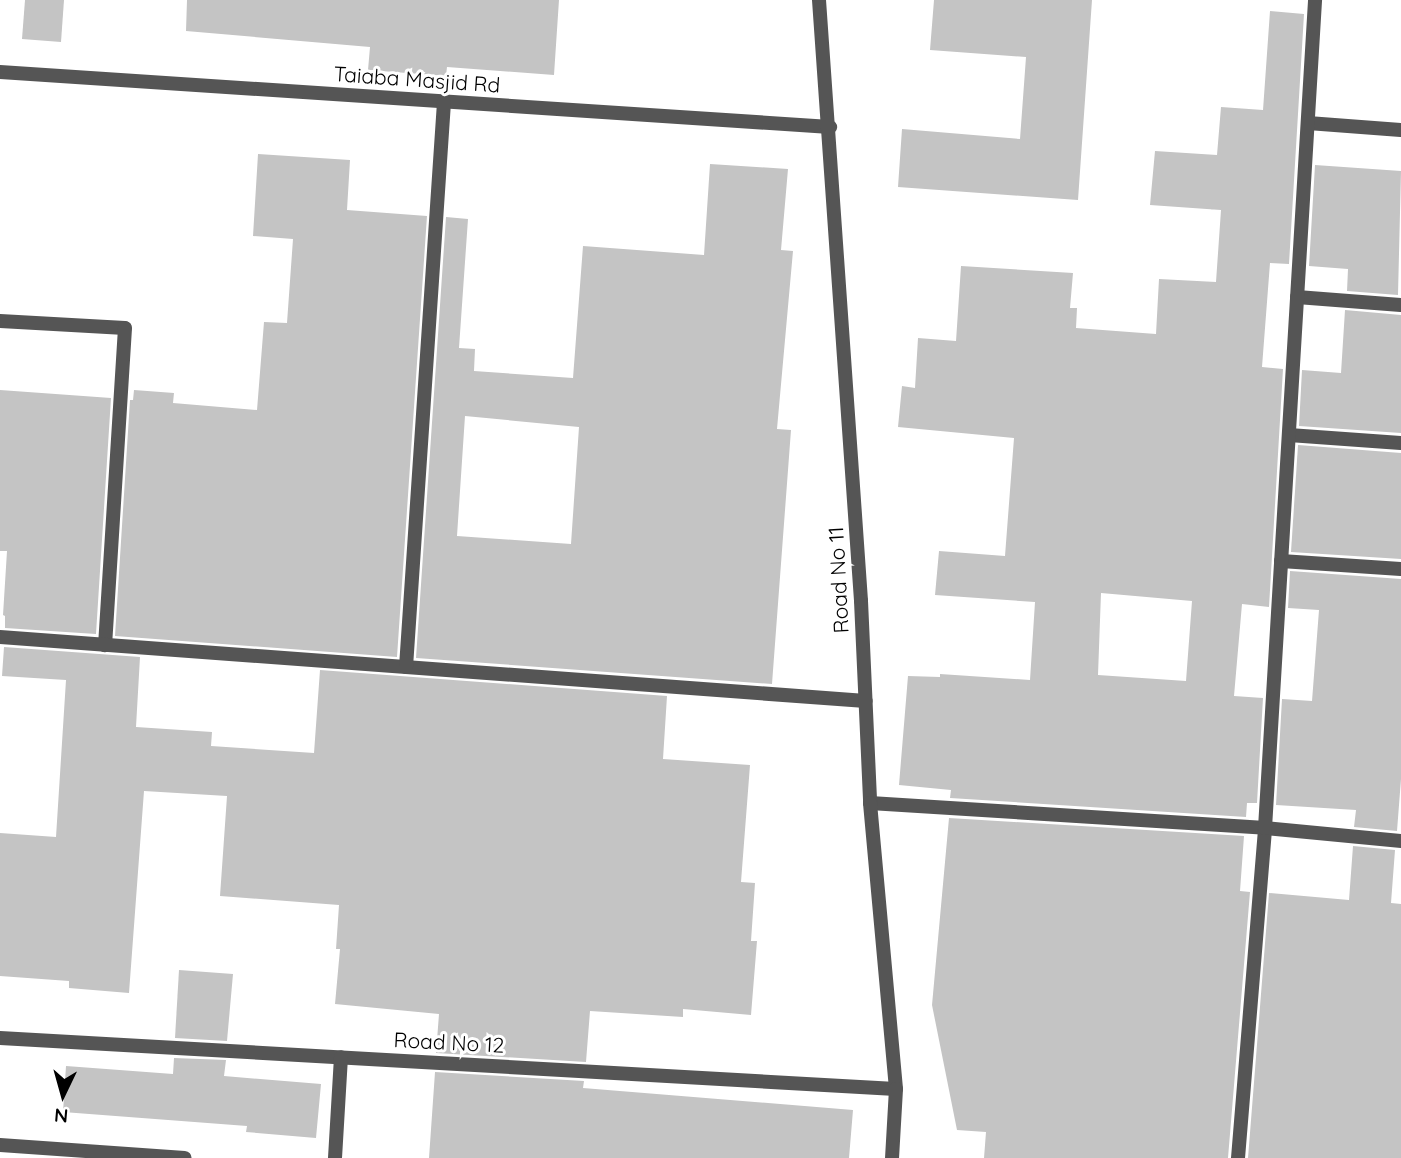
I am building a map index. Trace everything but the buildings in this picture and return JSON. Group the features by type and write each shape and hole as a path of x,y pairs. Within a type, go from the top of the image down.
{"street":[{"name":"Road No 11","path":"819,0 830,127 870,803 896,1089 892,1158"},
{"path":"1238,1158 1265,828 1315,0"},
{"name":"Taiaba Masjid Rd","path":"0,72 830,127"},
{"path":"406,667 444,102"},
{"path":"1308,123 1401,130"},
{"path":"1297,297 1401,305"},
{"path":"0,321 125,328 105,645"},
{"path":"1289,435 1401,443"},
{"path":"1281,561 1401,569"},
{"path":"0,637 866,701"},
{"path":"870,803 1265,828 1401,841"},
{"name":"Road No 12","path":"0,1038 896,1089"},
{"path":"335,1158 341,1058"},
{"path":"0,1145 185,1158"}]}
